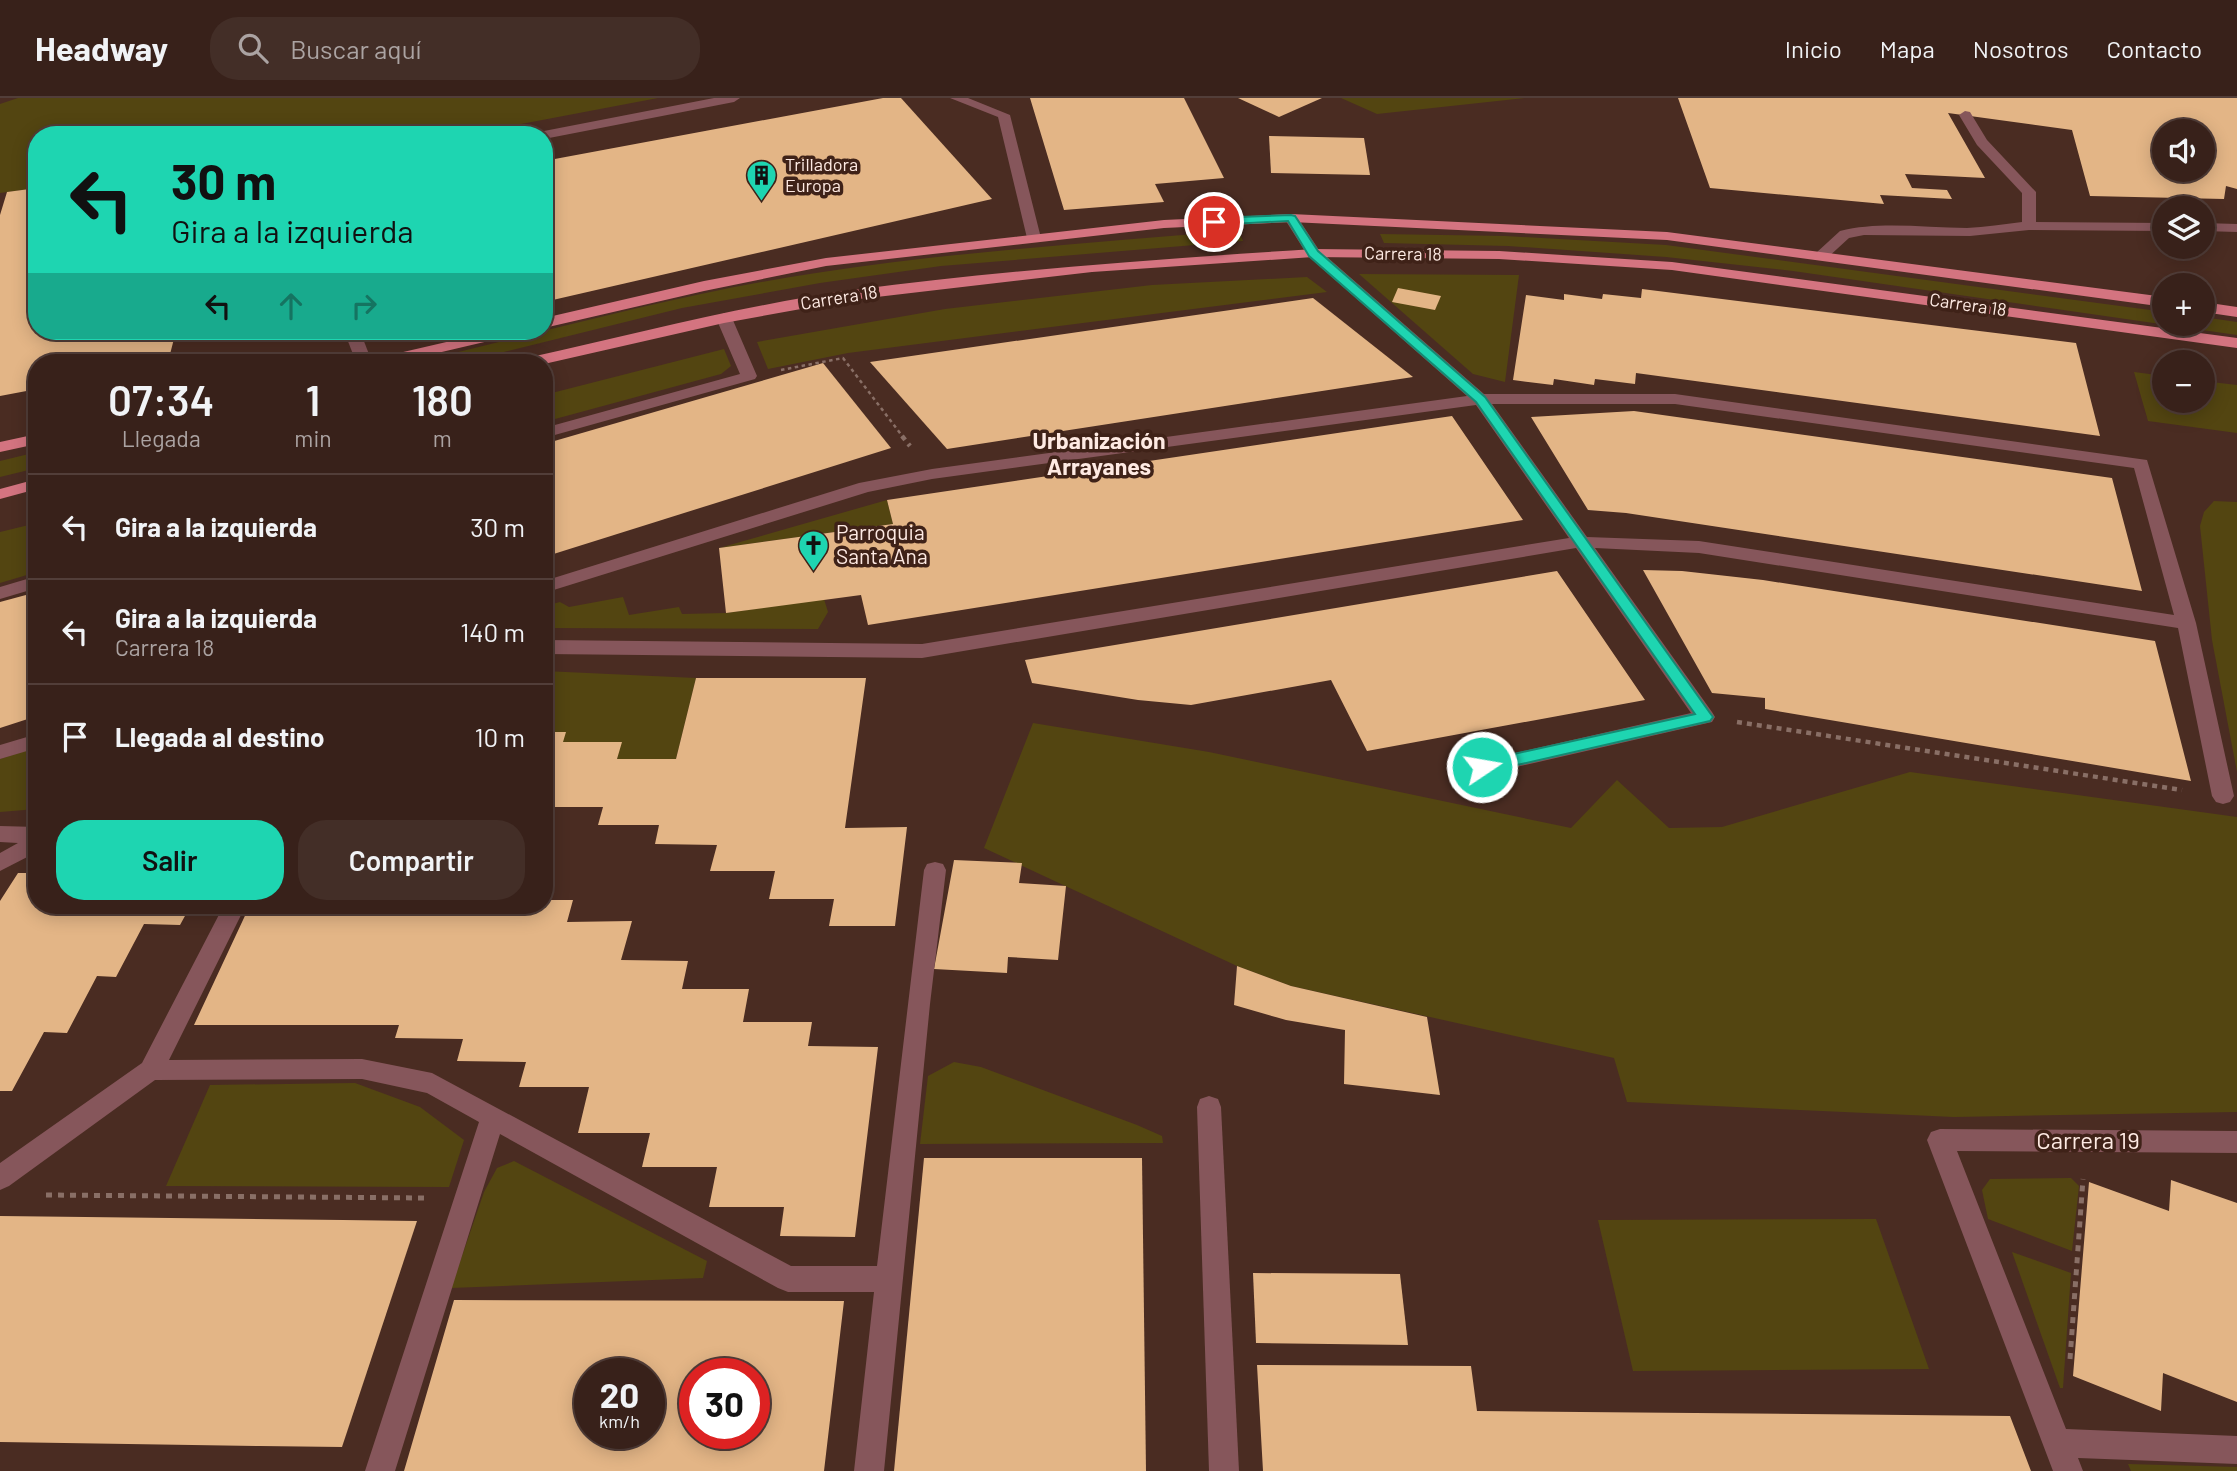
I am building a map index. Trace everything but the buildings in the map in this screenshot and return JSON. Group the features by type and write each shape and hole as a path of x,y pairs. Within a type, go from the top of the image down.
{"main road":[{"name":"Carrera 18","path":"553,321 704,286 826,262 1164,224 1291,218 1667,236 2152,300"},
{"name":"Carrera 18","path":"553,357 724,318 851,295 1091,268 1313,253 1499,255 1672,266 2237,343"},
{"path":"2215,309 2237,312"},
{"path":"414,354 474,340"},
{"path":"0,447 28,441"},
{"path":"0,494 28,486"}],"street":[{"path":"553,133 734,98"},
{"path":"956,98 1004,115 1034,238"},
{"path":"1965,115 1982,142 2029,192 2029,226"},
{"path":"1291,218 1313,253 1480,399 1705,717 1482,767"},
{"path":"1821,256 1845,234 1864,231 1970,232 2029,226 2152,226"},
{"path":"2215,227 2237,228"},
{"path":"553,430 749,376 724,318"},
{"path":"553,584 865,487 932,474 1480,399 1675,400 2141,464 2186,623 2223,796"},
{"path":"553,647 922,652 1581,542 1699,547 2186,623"},
{"path":"0,593 28,585"},
{"path":"0,752 28,744"},
{"path":"0,834 28,835"},
{"path":"0,863 28,847"},
{"path":"869,1471 918,1004 935,870"},
{"path":"0,1178 151,1070 230,914"},
{"path":"151,1070 362,1069 432,1084 788,1279 889,1279"},
{"path":"1209,1107 1224,1471"},
{"path":"380,1471 492,1119"},
{"name":"Carrera 19","path":"2057,1443 1940,1140 2237,1142"},
{"path":"2068,1471 2057,1443 2237,1450"}],"path":[{"path":"749,376 843,358 932,474"},
{"path":"1705,717 2223,796"},
{"path":"2069,1368 2086,1141"},
{"path":"41,1195 465,1198"}],"shaded area":[{"path":"18,98 658,98 511,126 28,126 28,189 0,193 0,104"},
{"path":"1341,98 1525,98 1377,114"},
{"path":"1238,230 1243,241 941,266 820,283 682,308 553,340 553,329 716,291 869,265"},
{"path":"1380,234 1505,236 1666,245 2152,310 2152,323 1793,271 1666,257 1508,246 1384,243"},
{"path":"1359,274 1519,275 1505,382 1473,374"},
{"path":"1307,277 1327,292 848,353 768,369 757,342 945,309 1152,285"},
{"path":"2215,319 2237,322 2237,335 2215,332"},
{"path":"508,340 552,340 495,354 450,354"},
{"path":"724,349 731,366 721,374 553,420 553,393"},
{"path":"2134,372 2152,374 2152,413 2215,413 2215,382 2237,385 2237,433 2148,421"},
{"path":"28,454 28,470 0,477 0,461"},
{"path":"887,500 893,524 719,548"},
{"path":"2214,501 2237,502 2237,772 2212,640 2200,526 2204,512"},
{"path":"28,525 28,575 0,583 0,532"},
{"path":"623,597 629,615 679,607 682,614 726,613 824,599 828,612 818,629 553,628 553,604 560,602 569,607"},
{"path":"553,671 696,678 676,759 617,759 621,742 563,742 553,737"},
{"path":"1033,723 1209,752 1571,828 1617,780 1669,828 1722,827 1910,772 2237,817 2237,1112 1954,1117 1627,1102 1614,1058 1291,986 1237,966 984,848"},
{"path":"28,750 28,810 0,812 0,759"},
{"path":"954,1062 981,1067 1137,1125 1162,1136 1163,1143 920,1144 928,1076"},
{"path":"355,1083 420,1107 464,1140 449,1187 166,1186 210,1085"},
{"path":"514,1161 707,1261 703,1278 451,1288 484,1192 497,1168"},
{"path":"2071,1178 2079,1186 2072,1251 1988,1219 1982,1190 1990,1179"},
{"path":"1876,1219 1929,1369 1633,1371 1598,1220"},
{"path":"2012,1252 2071,1273 2063,1388 2060,1388"},
{"path":"2128,1464 2237,1467 2237,1471 2131,1471"}],"place":[{"name":"Trilladora Europa","path":"762,202"},
{"name":"Parroquia Santa Ana","path":"813,572"}],"district":[{"name":"Urbanización Arrayanes","path":"1099,454"}],"route":[{"path":"1214,222 1291,218 1313,253 1480,399 1705,717 1482,767"}]}
